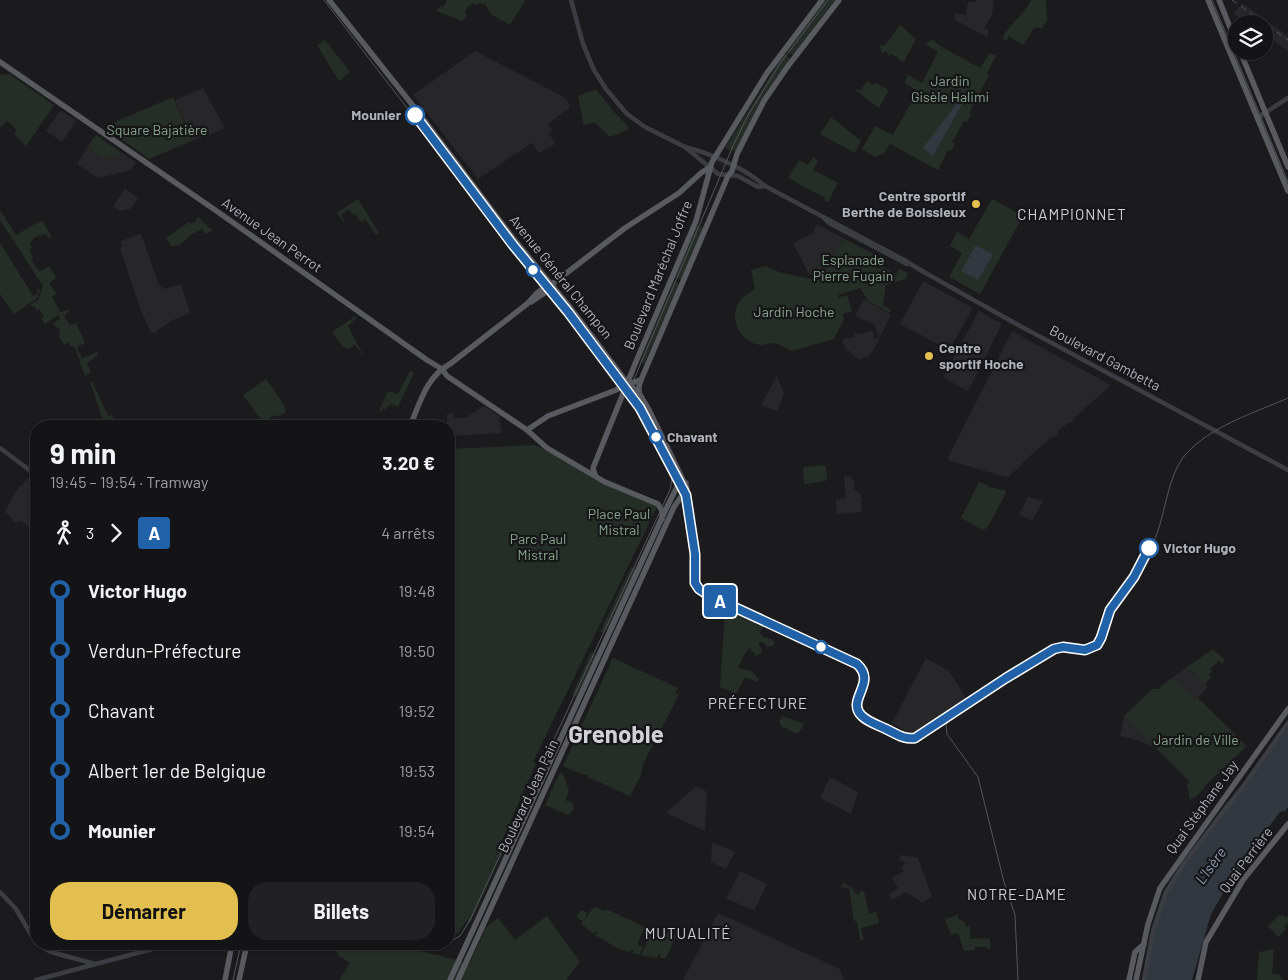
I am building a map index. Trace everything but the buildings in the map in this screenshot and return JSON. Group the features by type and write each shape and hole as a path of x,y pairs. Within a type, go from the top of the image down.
{"main road":[{"name":"Avenue Général Champon","path":"329,0 424,120 538,270 552,284 628,384 639,393"},
{"path":"428,384 437,372 527,304 544,288 552,284 625,228 679,193 710,167 767,73 822,0"},
{"name":"Boulevard Maréchal Joffre","path":"639,393 641,380 748,132 768,95 839,0"},
{"path":"1208,0 1288,191"},
{"path":"1219,0 1228,22"},
{"path":"1244,60 1288,167"},
{"name":"Avenue Jean Perrot","path":"0,62 218,212 442,369 447,376 527,430"},
{"name":"Boulevard Maréchal Joffre","path":"595,475 594,468 635,364 696,221 709,178 710,167"},
{"path":"413,420 432,373 430,362"},
{"path":"641,380 548,416 527,430 547,448 605,482 658,504 662,511 662,519"},
{"path":"616,390 620,391 623,396 630,392 639,393 686,485"},
{"name":"Boulevard Jean Pain","path":"450,980 473,926 677,487 686,485"},
{"name":"Boulevard Jean Pain","path":"458,980 674,507 686,485"},
{"name":"Quai Stéphane Jay","path":"1136,980 1148,924 1160,888 1288,709"},
{"name":"Quai Perrière","path":"1198,980 1209,936 1243,880 1288,824"},
{"path":"1129,980 1135,952 1144,944"},
{"path":"225,980 231,950"},
{"path":"239,980 246,950"}],"street":[{"path":"571,0 583,44 600,79 611,96 627,114 645,127 685,147"},
{"path":"1257,118 1288,98"},
{"name":"Boulevard Gambetta","path":"685,147 698,150 733,166 765,186 833,221 1004,317 1288,470"},
{"name":"Boulevard Gambetta","path":"685,147 718,174 738,176 758,187 765,186"},
{"path":"0,448 30,470"},
{"path":"1144,980 1153,931 1159,908 1168,888 1185,862 1225,808 1239,793 1288,723"},
{"path":"0,892 16,909 30,935"},
{"path":"48,950 97,965"},
{"path":"36,980 150,950"},
{"path":"72,958 77,965 74,970"}],"shaded area":[{"path":"976,0 994,0 992,15 984,28 989,30 987,37 955,20 955,13 966,15 968,2 975,2"},
{"path":"1242,3 1259,15 1235,15 1234,13"},
{"path":"1273,25 1288,36 1288,51 1273,40"},
{"path":"475,51 560,95 567,100 570,107 548,124 553,130 549,133 555,144 539,153 532,143 478,179 413,95"},
{"path":"203,88 225,128 192,141 175,100"},
{"path":"60,111 76,121 62,142 46,131"},
{"path":"88,146 102,158 122,153 136,162 131,170 98,178 77,164"},
{"path":"125,188 138,198 131,209 120,211 113,206"},
{"path":"817,224 845,239 824,273 815,268 810,276 793,243 813,233"},
{"path":"141,234 159,285 164,289 181,284 190,313 171,321 154,333 151,332 142,313 120,249 122,246 120,241"},
{"path":"923,281 973,308 949,350 900,324"},
{"path":"864,299 891,315 879,338 874,324 855,316"},
{"path":"979,311 1002,324 968,391 943,377"},
{"path":"871,330 874,332 874,339 879,338 879,340 869,357 864,357 860,360 850,351 846,351 842,339 854,337 854,333 863,334"},
{"path":"1012,331 1109,384 1109,387 1074,418 1071,423 1069,422 1057,432 1058,434 1053,436 1006,477 950,461 948,458"},
{"path":"777,376 784,394 777,411 761,405"},
{"path":"484,406 499,416 502,433 455,436 455,420 447,420 447,414 454,413 454,418 465,418"},
{"path":"844,476 852,477 851,480 855,481 853,489 861,494 861,499 863,500 861,502 862,512 837,514 836,500 846,498"},
{"path":"27,478 30,480 30,527 20,521 15,523 5,511 20,485 22,486"},
{"path":"1028,497 1043,501 1032,521 1019,514"},
{"path":"926,658 949,671 967,700 913,736 892,723"},
{"path":"1187,667 1208,687 1195,701 1172,678"},
{"path":"1124,716 1155,745 1153,747 1137,740 1120,736"},
{"path":"830,777 858,792 851,814 820,798"},
{"path":"696,786 707,792 705,831 666,813"},
{"path":"712,842 735,852 726,869 711,862"},
{"path":"900,855 918,858 932,896 923,903 906,892 892,900 889,894 898,888 892,878 904,871 901,867 905,862 899,860"},
{"path":"740,871 767,884 754,911 726,898"},
{"path":"718,913 840,969 844,980 683,980"}],"green space":[{"path":"447,0 525,1 510,25 492,15 484,3 483,5 481,3 475,6 474,3 468,6 465,12 467,16 462,21 436,11 440,6 443,7"},
{"path":"825,0 835,0 793,55 787,51"},
{"path":"1031,0 1046,0 1047,22 1043,25 1043,28 1034,28 1023,45 1009,36 1007,40 1002,39 1024,10"},
{"path":"900,25 916,39 904,62 890,54 889,56 887,55 888,53 885,51 881,52 882,49 879,48 881,45 884,46"},
{"name":"Jardin Gisèle Halimi","path":"932,39 940,46 980,68 990,53 996,56 987,73 989,75 969,113 971,115 967,122 964,121 952,142 955,144 951,151 948,150 938,170 890,144 884,153 875,157 862,149 875,126 893,135 918,91 904,83 908,75 922,83 938,52 925,44"},
{"path":"325,40 350,72 339,81 317,45"},
{"path":"784,54 790,58 762,101 736,152 725,148"},
{"path":"9,74 54,105 26,146 14,134 17,130 7,121 0,128 0,75"},
{"path":"867,81 889,90 879,108 856,91 857,89 860,91"},
{"path":"596,89 629,129 610,137 594,122 584,126 578,96"},
{"name":"Square Bajatière","path":"173,97 192,141 149,159 110,131 110,126 115,122"},
{"path":"831,117 861,141 855,153 820,134"},
{"path":"96,135 122,153 102,158 88,146"},
{"path":"813,157 818,160 813,170 838,183 828,202 824,200 825,198 788,178 799,160 808,165"},
{"path":"358,199 379,233 376,235 365,219 361,222 355,213 353,215 349,209 341,215 344,223 337,213"},
{"path":"992,199 1023,216 980,294 949,277 962,253 950,246 957,232 969,239"},
{"path":"0,210 16,235 42,220 52,237 49,239 46,234 38,236 33,240 30,244 32,247 29,250 33,258 31,260 40,272 49,266 56,278 49,283 57,294 52,296 60,312 71,309 64,316 70,325 76,323 85,343 77,347 82,359 97,352 98,355 87,363 91,372 85,376 75,348 69,342 64,345 59,336 59,327 57,329 53,323 60,319 58,315 45,324 41,318 44,316 39,309 37,311 34,306 30,305 38,300 43,286 0,220"},
{"path":"198,217 212,230 206,234 202,229 192,234 181,244 172,247 166,238 189,222 191,224"},
{"path":"697,225 704,228 682,280 675,277"},
{"name":"Jardin Hoche","path":"845,239 881,258 876,268 878,269 883,266 896,275 899,269 908,273 906,279 886,285 883,305 891,310 890,313 868,301 860,288 838,295 838,298 847,295 852,311 843,314 844,319 834,339 792,351 774,343 757,344 743,336 737,327 735,311 741,300 755,289 751,270 766,266 781,273 818,280"},
{"path":"0,243 33,296 40,289 37,298 14,314 0,294"},
{"path":"674,281 680,284 644,364 640,361"},
{"path":"564,305 612,367 605,365 562,310"},
{"path":"354,317 358,317 348,326 364,357 355,345 348,349 343,347 332,332"},
{"path":"410,371 414,373 398,407 390,404 385,410 379,411 388,391 398,394"},
{"path":"266,379 285,406 286,412 276,417 274,415 268,420 262,420 243,395"},
{"path":"92,381 108,416 112,415 114,420 103,420 90,382"},
{"name":"Parc Paul Mistral","path":"535,445 657,507 533,762 536,764 483,883 514,816 518,818 470,923 466,921 459,932 455,934 455,449"},
{"path":"823,465 826,467 827,479 825,481 806,484 804,482 803,469 805,467"},
{"path":"979,482 988,485 988,487 1005,490 1006,493 987,528 983,530 961,518"},
{"path":"631,567 636,569 610,625 604,633 600,632"},
{"path":"727,608 757,622 756,624 763,627 761,635 775,642 773,646 767,647 763,642 759,642 759,646 763,651 757,656 749,648 738,668 751,671 759,679 757,682 745,677 736,694 720,688 725,610"},
{"path":"1213,649 1225,660 1222,664 1219,661 1210,669 1212,671 1209,675 1211,677 1205,684 1187,667"},
{"path":"591,652 596,655 577,697 572,695"},
{"path":"613,658 678,688 675,693 679,695 643,764 641,775 630,796 588,777 586,774 584,775 563,766"},
{"name":"Jardin de Ville","path":"1172,678 1195,700 1198,698 1247,746 1197,796 1190,800 1187,784 1190,782 1124,716 1152,689 1158,689"},
{"path":"782,716 804,724 798,734 782,727 779,722"},
{"path":"560,772 563,773 569,791 565,800 572,803 574,809 568,815 545,805"},
{"path":"844,883 855,890 854,892 858,895 861,891 864,891 869,914 876,912 879,923 861,928 864,939 860,940 857,921 854,921 849,888 841,887"},
{"path":"594,907 605,911 606,909 645,927 637,944 643,947 639,955 631,953 634,951 632,949 630,952 617,948 595,935 598,933 595,932 594,934 581,924 583,921 576,917 581,910 587,913 584,920"},
{"path":"958,915 958,918 965,923 966,927 970,926 970,939 990,938 990,949 987,947 975,947 975,950 964,951 958,933 951,935 945,919"},
{"path":"1279,915 1283,915 1286,918 1288,916 1288,922 1284,927 1286,929 1278,937 1268,926"},
{"path":"547,916 580,962 566,980 339,980 350,963 338,955 336,950 416,950 470,963 486,927 498,918 515,940"},
{"path":"654,926 676,936 666,958 659,958 660,953 657,958 641,955"},
{"path":"1274,949 1272,974 1279,974 1283,980 1257,980 1259,952"}],"water":[{"path":"968,89 970,90 933,156 923,148"},
{"path":"976,245 993,254 978,280 961,271"},
{"name":"L'Isère","path":"1288,727 1288,807 1285,811 1280,812 1262,836 1262,840 1225,890 1211,914 1192,980 1145,980 1152,937 1158,915 1172,883"}],"tram line":[{"path":"324,0 637,407 683,495 693,556 692,581 697,590 704,595 855,665 862,678 856,699 857,713 863,720 898,737 913,740 919,738 1001,682 1053,652 1065,650 1083,653 1094,650 1099,646 1106,632 1114,607 1137,573 1152,546 1171,482 1180,462 1186,454 1196,444 1220,428 1288,398"},
{"path":"634,401 634,379 747,117 779,65 828,0"},
{"path":"1212,0 1288,182"},
{"name":"A","path":"415,115 513,245 568,312 646,417 686,495 696,560 694,581 698,588 708,595 861,667 865,680 856,704 864,718 903,737 915,738 1054,649 1063,647 1090,650 1100,640 1110,610 1134,577 1149,548"},
{"path":"455,939 460,936 470,920 670,490 673,474"},
{"path":"951,716 946,725 947,734 978,777 1004,882 1015,915 1018,980"},
{"path":"233,980 240,950"}],"railway":[{"path":"1232,0 1288,40"}],"place":[{"name":"Mounier","path":"415,115"},
{"name":"Centre sportif Berthe de Boissieux","path":"976,204"},
{"name":"Centre sportif Hoche","path":"929,356"},
{"name":"Chavant","path":"656,437"},
{"name":"Victor Hugo","path":"1149,548"}],"district":[{"name":"CHAMPIONNET","path":"1072,215"},
{"name":"PRÉFECTURE","path":"758,704"},
{"name":"Grenoble","path":"616,735"},
{"name":"NOTRE-DAME","path":"1017,895"},
{"name":"MUTUALITÉ","path":"688,934"}],"park label":[{"name":"Esplanade Pierre Fugain","path":"853,268"},
{"name":"Place Paul Mistral","path":"619,522"}]}
